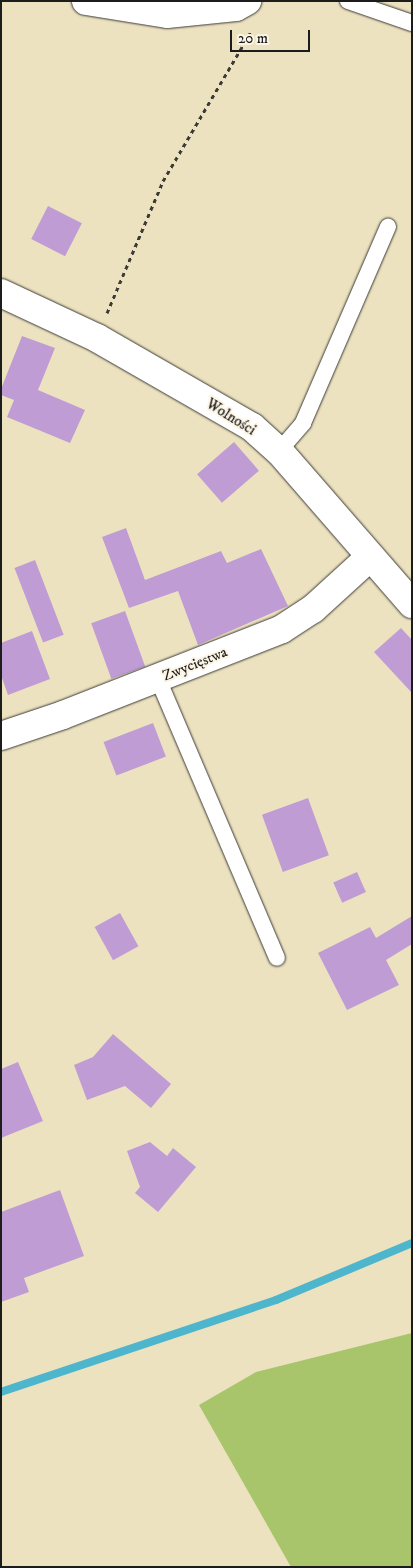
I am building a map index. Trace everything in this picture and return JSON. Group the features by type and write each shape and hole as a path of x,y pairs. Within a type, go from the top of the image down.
{"street":[{"path":"86,1 167,14 236,7 250,14"},
{"name":"Wolności","path":"1,293 97,338 252,427 280,451 412,604"},
{"name":"Zwycięstwa","path":"1,736 158,679 282,629 312,609 370,557"}],"lane":[{"path":"348,1 412,23"},
{"path":"280,451 303,423 388,227"},
{"path":"158,679 277,958"}],"path":[{"path":"97,338 163,181 250,14"}],"green space":[{"path":"412,1333 412,1567 291,1567 199,1405 256,1372"}],"building":[{"path":"48,206 82,223 65,256 31,239"},
{"path":"22,336 55,348 38,390 85,410 70,443 7,417 14,400 1,395 1,389"},
{"path":"234,442 259,471 222,503 197,474"},
{"path":"126,528 145,580 221,551 227,563 261,549 288,606 198,645 178,591 129,608 102,537"},
{"path":"35,560 64,635 43,643 14,568"},
{"path":"125,611 145,666 111,679 91,623"},
{"path":"401,628 412,640 412,693 374,652"},
{"path":"32,631 50,679 8,695 1,675 1,643"},
{"path":"153,723 166,757 116,776 104,742"},
{"path":"308,798 329,855 283,872 262,815"},
{"path":"357,872 366,892 342,903 333,883"},
{"path":"120,913 138,946 113,960 95,927"},
{"path":"412,916 412,944 386,960 399,985 347,1010 318,953 370,927 376,938"},
{"path":"113,1034 171,1084 151,1108 125,1086 87,1100 74,1065 93,1057"},
{"path":"18,1062 43,1121 1,1138 1,1069"},
{"path":"150,1142 167,1156 173,1148 196,1167 158,1212 135,1193 140,1187 127,1151"},
{"path":"60,1190 84,1256 24,1278 29,1292 1,1302 1,1212"}],"waterway":[{"path":"1,1392 276,1300 412,1243"}]}
